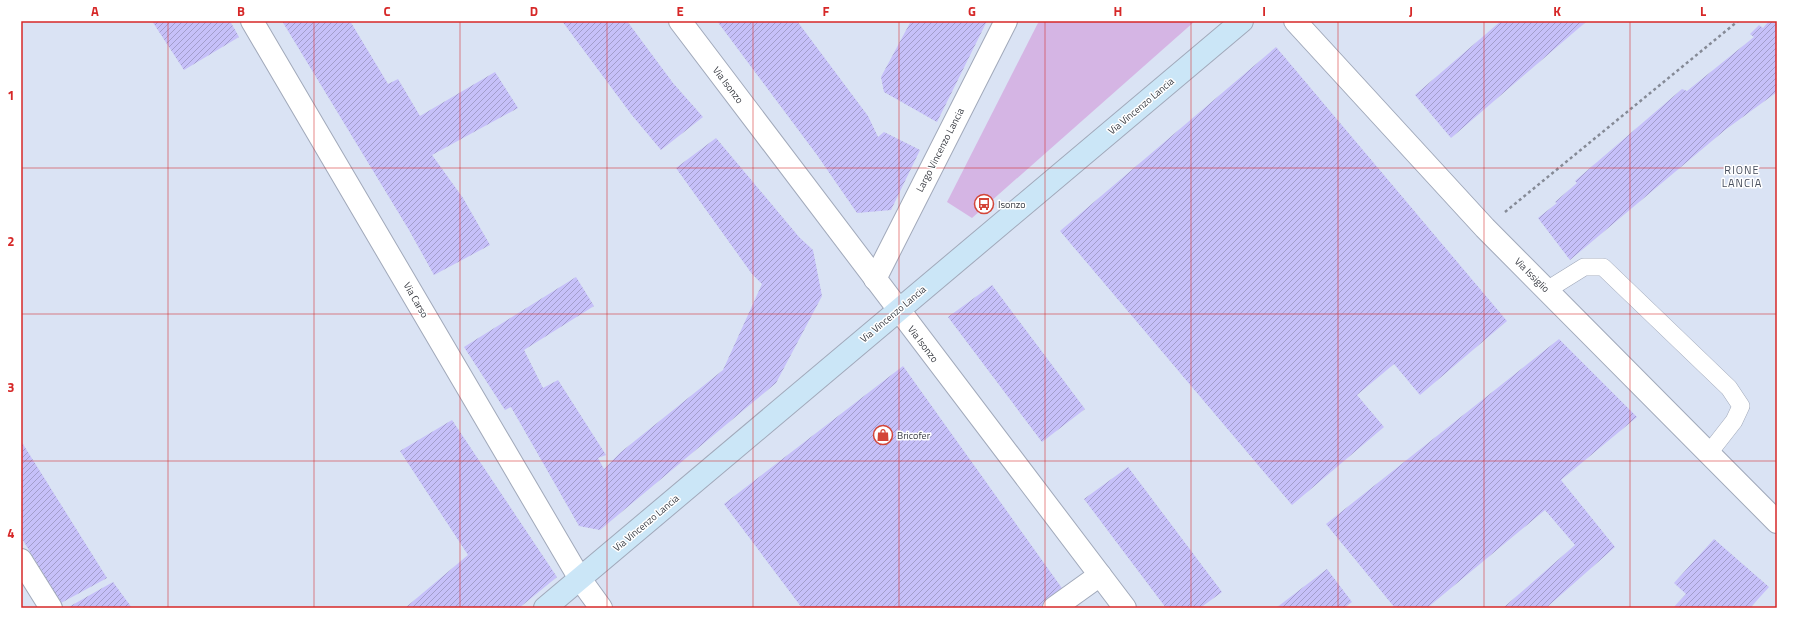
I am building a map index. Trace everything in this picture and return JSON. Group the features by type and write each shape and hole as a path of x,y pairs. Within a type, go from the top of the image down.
{"street":[{"name":"Via Carso","path":"252,21 580,579 601,608"},
{"name":"Via Isonzo","path":"680,21 1125,608"},
{"name":"Largo Vincenzo Lancia","path":"875,279 1006,21"},
{"name":"Via Vincenzo Lancia","path":"546,608 1242,21"},
{"name":"Via Issiglio","path":"1295,21 1485,228 1777,522"},
{"path":"21,560 51,608"},
{"path":"1054,608 1100,575"}],"lane":[{"path":"1547,290 1584,267 1603,267 1728,388 1741,406 1734,421 1709,453"}],"path":[{"path":"1485,228 1738,21"}],"shaded area":[{"path":"1039,21 1195,21 972,218 947,202"}],"building":[{"path":"152,21 230,21 239,37 184,70"},
{"path":"282,21 350,21 388,84 398,79 420,116 495,72 518,108 432,155 463,198 490,245 434,275 409,230"},
{"path":"562,21 627,21 673,83 703,117 661,150 631,114"},
{"path":"717,21 797,21 868,116 878,137 884,132 920,150 891,210 857,213 817,155"},
{"path":"911,21 987,21 937,122 884,92 881,77"},
{"path":"1501,21 1587,21 1451,138 1415,95"},
{"path":"1769,21 1777,22 1777,92 1725,130 1570,260 1538,218 1557,203 1555,202 1577,183 1575,181 1682,89 1687,91 1754,37 1750,34 1759,25 1763,28"},
{"path":"1276,47 1507,321 1420,395 1394,364 1357,395 1384,427 1292,505 1060,231"},
{"path":"716,138 799,237 813,250 822,296 776,383 600,530 579,526 511,407 505,410 464,347 576,277 594,306 524,350 543,388 558,380 606,455 598,458 604,469 621,452 723,370 762,284 752,274 676,168"},
{"path":"992,285 1085,409 1042,442 948,317"},
{"path":"1559,339 1637,417 1561,480 1615,547 1546,608 1503,608 1575,545 1545,510 1427,608 1395,608 1326,524"},
{"name":"Bricofer","path":"903,366 1064,591 1041,608 802,608 724,504"},
{"path":"452,420 557,577 519,608 405,608 468,555 400,451"},
{"path":"21,441 107,578 61,603 21,537"},
{"path":"1128,467 1222,592 1200,608 1166,608 1084,499"},
{"path":"1714,539 1769,587 1750,608 1673,608 1686,594 1674,583"},
{"path":"1327,569 1352,602 1344,608 1276,608"},
{"path":"113,582 132,608 67,608"}],"place":[{"name":"Isonzo","path":"984,204"},
{"name":"Bricofer","path":"883,435"}],"district":[{"name":"RIONE LANCIA","path":"1742,176"}]}
